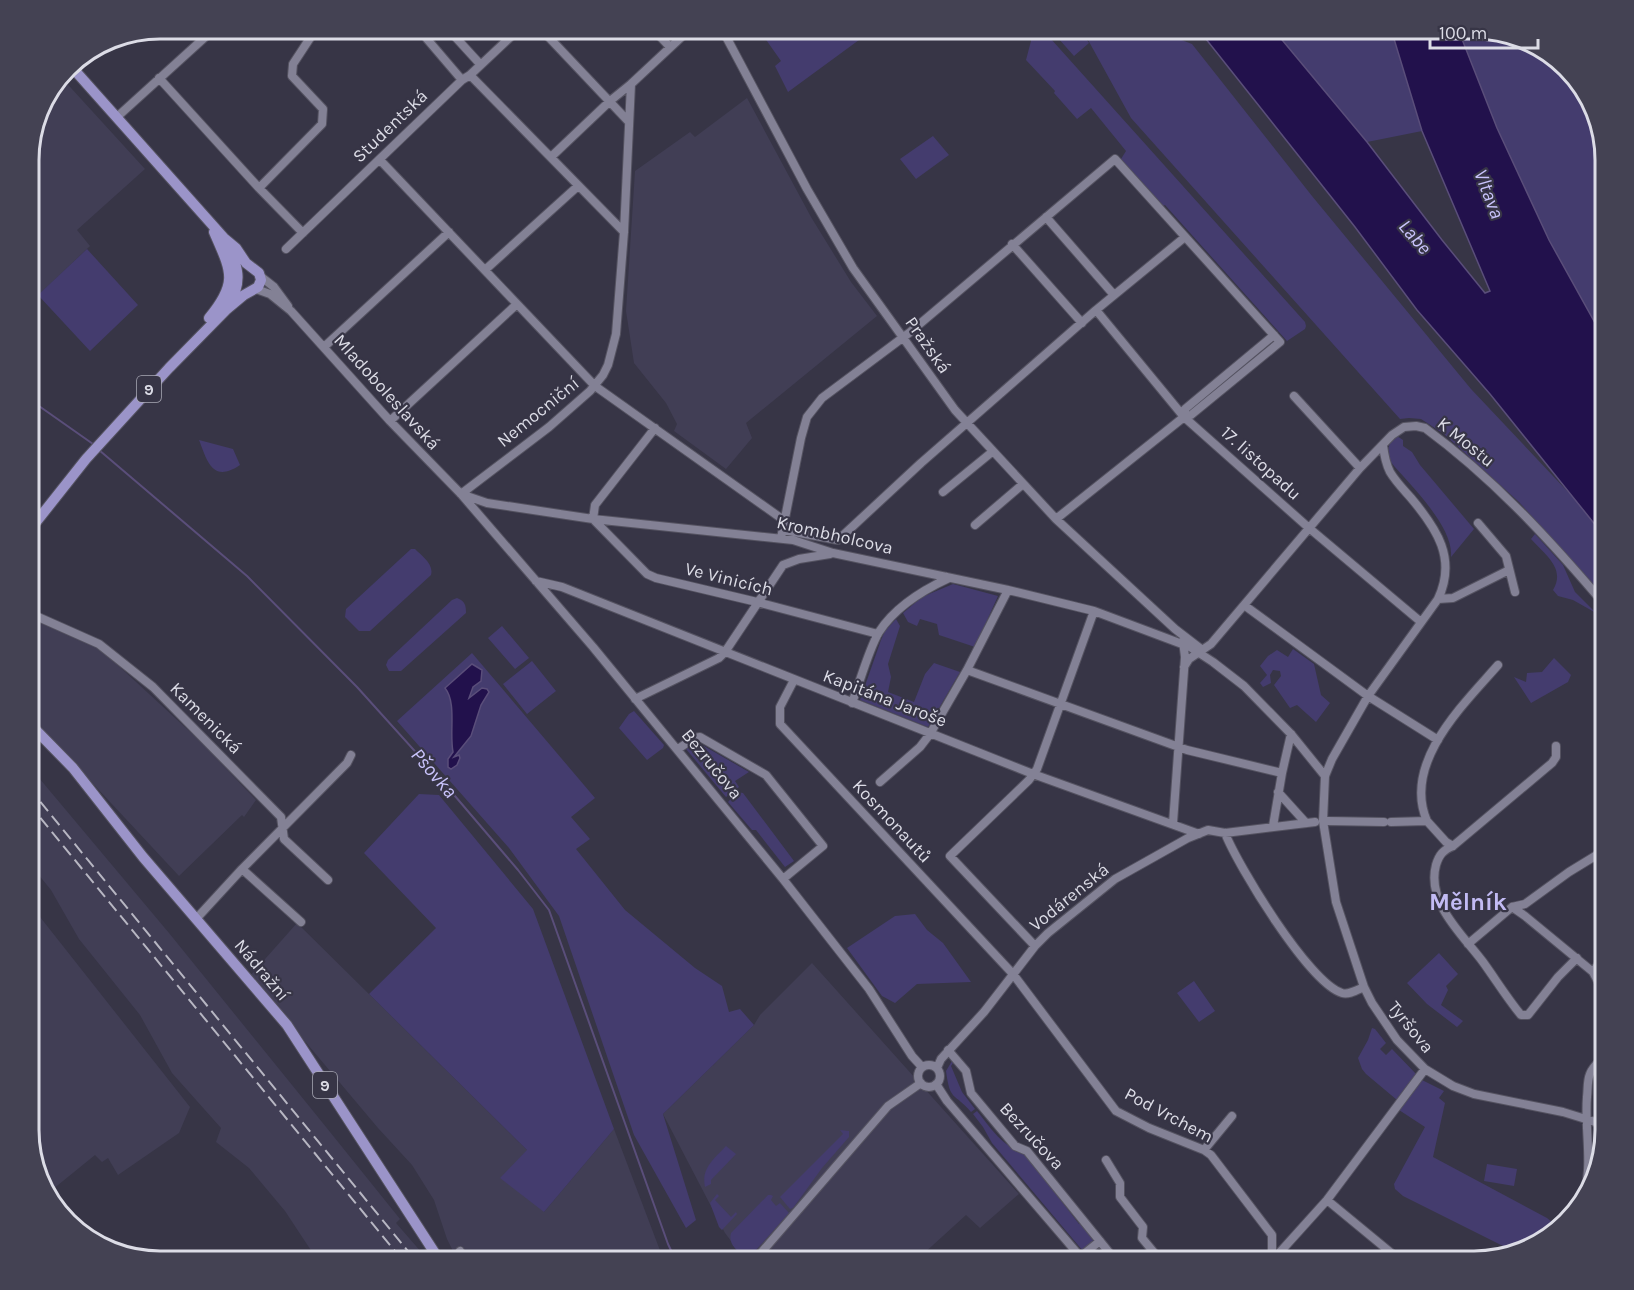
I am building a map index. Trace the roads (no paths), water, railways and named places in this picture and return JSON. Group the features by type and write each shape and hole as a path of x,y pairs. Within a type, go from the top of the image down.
{"main road":[{"name":"Mladoboleslavská","path":"76,72 257,273"},
{"name":"9","path":"200,335 209,318 221,304 230,282 227,261 209,221"},
{"name":"Mladoboleslavská","path":"224,238 234,257 238,279 245,290 254,290"},
{"path":"238,279 243,270 257,273 260,284 254,290"},
{"name":"9","path":"226,310 235,294 238,279"},
{"name":"9","path":"39,518 99,444 200,335 244,295 254,290"},
{"name":"9","path":"39,508 68,481"},
{"name":"Nádražní","path":"39,733 73,768 143,857 287,1025 433,1251"}],"street":[{"path":"117,117 202,39"},
{"path":"259,188 322,124 323,109 292,76 292,64 309,39"},
{"path":"427,39 551,157 624,232"},
{"path":"458,39 480,64"},
{"name":"Studentská","path":"286,249 507,39"},
{"path":"551,39 629,122"},
{"path":"663,39 670,47"},
{"path":"551,157 678,39"},
{"name":"Pražská","path":"728,39 807,189 853,268 966,424 1056,519 1203,656"},
{"path":"159,78 303,233"},
{"name":"Nemocniční","path":"461,494 549,427 595,386 608,365 616,334 624,232 631,84"},
{"path":"783,530 807,417 822,398 903,338 1115,159 1277,338 1185,409 1184,417 1056,519"},
{"path":"380,160 595,386 655,428 783,530 838,540 1096,310 1185,237"},
{"path":"485,270 578,186"},
{"path":"1046,217 1114,295"},
{"path":"324,347 449,232"},
{"path":"1012,244 1082,323"},
{"name":"Mladoboleslavská","path":"257,273 274,287 291,311 390,421 461,494"},
{"name":"Mladoboleslavská","path":"254,290 270,294 291,311"},
{"path":"390,421 517,303"},
{"name":"17. listopadu","path":"1096,310 1184,417 1309,528 1421,622"},
{"path":"1293,396 1360,468"},
{"name":"K Mostu","path":"1203,656 1360,468 1396,431 1404,427 1425,428 1514,504 1595,593"},
{"path":"593,519 594,505 655,428"},
{"path":"1325,776 1332,759 1368,696 1438,599 1446,581 1443,550 1437,533 1428,518 1391,474 1383,445"},
{"path":"943,492 992,452"},
{"path":"975,525 1023,484"},
{"name":"Krombholcova","path":"461,494 487,503 593,519 783,530 793,540 833,553 1008,590 1094,611 1184,645"},
{"name":"Bezručova","path":"461,494 678,749 783,879 869,988 912,1056 922,1067"},
{"name":"Ve Vinicích","path":"593,519 647,574 656,578 878,634"},
{"path":"1478,523 1506,556 1515,592"},
{"path":"635,699 719,658 783,565 800,559 833,553"},
{"path":"1438,599 1453,598 1509,570"},
{"path":"852,703 878,634 886,622 920,592 949,578 947,577"},
{"name":"Kapitána Jaroše","path":"536,582 562,587 1033,774 1199,834 1209,830 1225,833 1318,822 1427,821"},
{"path":"880,782 905,762 930,734 968,670 1008,590"},
{"path":"1244,605 1368,696 1438,740"},
{"path":"1035,946 950,856 1033,774 1094,611"},
{"name":"Kamenická","path":"39,617 99,644 153,687 281,817 284,839 328,880"},
{"path":"1159,636 1166,633 1168,622"},
{"name":"Pražská","path":"1175,629 1184,645 1244,686 1291,734 1325,776"},
{"path":"1173,823 1184,645"},
{"path":"1184,667 1203,656"},
{"path":"1453,846 1446,842 1427,821 1422,803 1423,774 1438,740 1464,704 1498,665"},
{"path":"968,670 1178,747 1282,773"},
{"name":"Kosmonautů","path":"794,680 780,707 780,724 1013,974"},
{"path":"1273,826 1291,734"},
{"path":"678,749 694,738 700,737 766,775 823,846 783,879"},
{"path":"1556,746 1556,757 1552,763 1453,846 1445,849 1438,857 1435,884 1440,903 1452,925 1507,998 1524,1016 1528,1015 1558,977 1577,958"},
{"path":"196,919 347,763 351,755"},
{"name":"Tyršova","path":"1325,776 1318,822 1336,902 1364,987 1383,1023 1425,1069 1453,1086 1474,1094 1563,1112 1595,1122"},
{"path":"1278,792 1318,822"},
{"path":"1225,833 1249,881 1290,942 1315,971 1332,988 1345,994 1364,987"},
{"name":"Vodárenská","path":"937,1068 948,1050 984,1012 1035,946 1048,933 1115,879 1154,856 1199,834"},
{"path":"1468,944 1512,907 1525,904 1595,856"},
{"path":"242,869 301,922"},
{"path":"1512,907 1577,958 1595,976"},
{"name":"Pod Vrchem","path":"1013,974 1116,1111 1211,1155 1266,1225 1272,1235 1272,1251"},
{"name":"Bezručova","path":"948,1050 966,1071 971,1092 1015,1146 1027,1151 1108,1251"},
{"path":"931,1065 937,1068 940,1075 936,1084 928,1087 921,1083 918,1077 922,1067 931,1065"},
{"path":"1588,1171 1586,1119 1589,1075 1595,1066"},
{"path":"1281,1251 1327,1200 1425,1069"},
{"path":"763,1251 888,1106 921,1083"},
{"path":"936,1084 961,1117 1075,1251"},
{"path":"1204,1150 1232,1116"},
{"path":"1106,1160 1120,1183 1120,1197 1143,1227 1142,1238 1152,1251"},
{"path":"1327,1200 1388,1251"},
{"path":"1090,1251 1100,1241"}],"water":[{"path":"1206,39 1281,39 1367,142 1485,293 1490,291 1422,131 1394,39 1462,39 1497,128 1549,240 1595,323 1595,525 1490,394 1417,310 1355,227"},
{"path":"472,664 482,670 481,681 473,687 469,698 482,688 489,692 481,705 471,736 454,757 459,755 457,765 451,769 448,767 448,759 453,752 452,710 449,694 445,688"}],"waterway":[{"name":"Pšovka","path":"39,406 93,444"},
{"name":"Pšovka","path":"99,450 247,576 357,687 449,789 549,910 671,1251"}],"railway":[{"path":"39,800 408,1251"},
{"path":"39,816 395,1251"}],"district":[{"name":"Mělník","path":"1468,902"}],"water label":[{"name":"Vltava","path":"1489,194"},
{"name":"Labe","path":"1415,237"}]}
